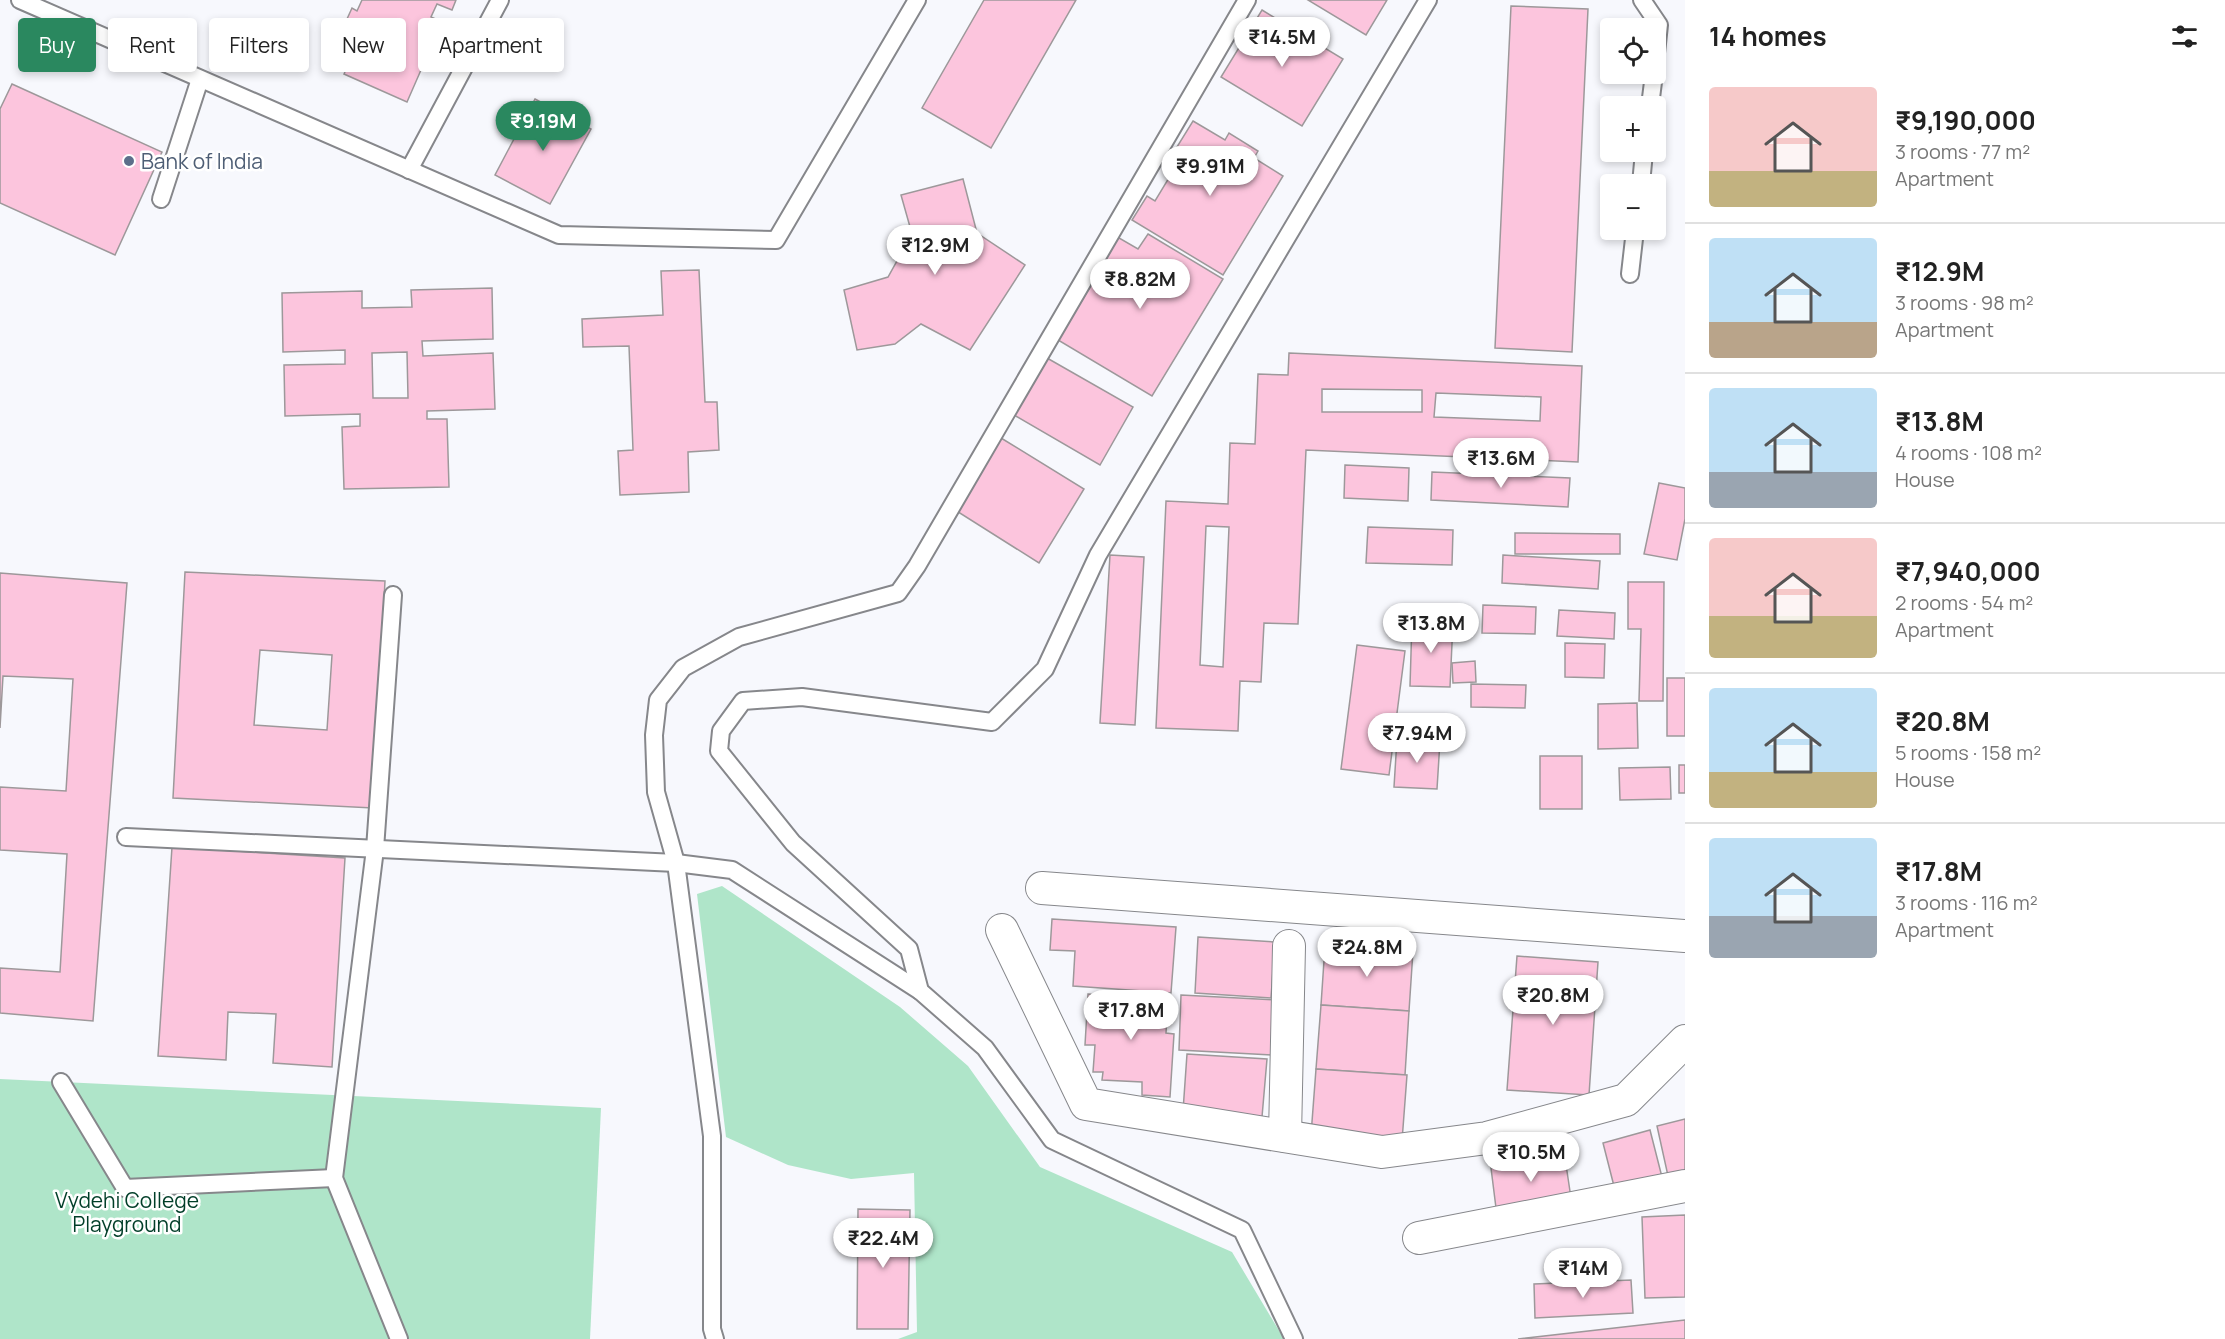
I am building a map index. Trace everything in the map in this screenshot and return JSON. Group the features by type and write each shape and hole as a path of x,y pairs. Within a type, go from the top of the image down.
{"street":[{"path":"1042,888 1685,936"},
{"path":"1002,930 1086,1104 1382,1152 1487,1138 1626,1100 1685,1041"},
{"path":"1285,1136 1289,946"},
{"path":"1419,1238 1685,1186"}],"lane":[{"path":"20,0 558,235 776,240 917,0"},
{"path":"409,170 500,0"},
{"path":"715,1339 712,1329 712,1136 676,863 656,792 654,735 658,700 683,668 739,637 897,593 917,566 1247,0"},
{"path":"920,991 909,949 793,843 719,751 721,731 743,701 802,697 992,722 1045,669 1098,555 1428,0"},
{"path":"1642,0 1654,18"},
{"path":"161,199 200,79"},
{"path":"1630,274 1634,240"},
{"path":"393,595 375,849 334,1178 399,1339"},
{"path":"126,837 676,863 732,870 920,991 985,1048 1052,1140 1242,1230 1294,1339"},
{"path":"61,1082 125,1188 334,1178"}],"green space":[{"path":"722,886 900,1007 968,1066 1040,1167 1232,1252 1284,1339 898,1339 917,1332 914,1173 851,1179 788,1165 726,1137 697,894"},
{"name":"Vydehi College Playground","path":"0,1079 601,1108 590,1339 0,1339"}],"building":[{"path":"362,0 456,0 452,10 437,4 431,17 433,18 418,18 418,72 420,72 407,102 344,74 345,72 406,72 406,18 347,18 352,8 357,11"},
{"path":"984,0 1076,0 991,148 922,108"},
{"path":"1308,0 1387,0 1366,35"},
{"path":"1511,6 1588,9 1572,352 1495,348"},
{"path":"1262,10 1343,59 1302,126 1221,77"},
{"path":"12,84 162,152 115,255 0,203 0,109"},
{"path":"535,99 591,129 550,204 495,175"},
{"path":"1193,121 1225,140 1229,133 1258,151 1254,158 1283,176 1223,275 1132,220 1147,196 1155,201 1175,168 1167,163"},
{"path":"963,179 977,233 1025,265 970,350 921,324 895,344 857,350 844,290 888,277 912,234 901,195"},
{"path":"1148,234 1223,279 1152,396 1058,340 1090,287 1084,284 1114,235 1138,249"},
{"path":"699,270 705,402 717,402 719,450 688,452 689,492 620,495 618,451 633,450 629,346 583,347 582,319 663,315 661,271"},
{"path":"492,288 493,339 422,341 423,356 493,353 495,409 427,411 427,419 447,419 449,487 344,489 342,427 360,426 360,414 285,416 284,365 345,364 345,350 283,352 282,293 362,291 362,308 412,307 411,290","holes":["407,352 408,398 373,398 372,353"]},
{"path":"1289,353 1582,366 1578,462 1306,450 1298,624 1264,623 1261,682 1240,681 1238,731 1156,728 1166,501 1228,504 1230,443 1255,444 1258,374 1288,375","holes":["1322,389 1422,390 1422,412 1322,412","1436,393 1541,397 1540,421 1434,417","1206,526 1229,527 1223,667 1200,665"]},
{"path":"1047,358 1133,407 1100,465 1014,415"},
{"path":"1001,438 1084,489 1039,563 955,510"},
{"path":"1345,465 1409,468 1408,501 1344,498"},
{"path":"1432,472 1570,478 1568,507 1431,500"},
{"path":"1659,483 1685,488 1685,519 1677,560 1644,554"},
{"path":"1368,527 1453,530 1452,565 1366,563"},
{"path":"1515,533 1620,534 1620,554 1515,554"},
{"path":"1110,555 1144,557 1135,725 1100,723"},
{"path":"1503,555 1600,561 1598,589 1502,583"},
{"path":"185,572 385,581 373,808 173,798","holes":["260,650 332,655 327,730 254,725"]},
{"path":"0,573 127,583 93,1021 0,1013 0,968 60,972 67,854 0,850 0,787 66,791 73,679 3,676 0,728"},
{"path":"1628,582 1664,582 1663,701 1639,701 1641,629 1628,629"},
{"path":"1483,605 1536,607 1535,634 1482,633"},
{"path":"1559,610 1615,613 1614,639 1557,636"},
{"path":"1412,621 1453,622 1450,687 1410,686"},
{"path":"1565,643 1605,644 1604,678 1565,677"},
{"path":"1357,645 1405,651 1389,775 1341,769"},
{"path":"1475,661 1476,682 1453,683 1452,663"},
{"path":"1667,678 1685,678 1685,736 1667,736"},
{"path":"1471,684 1526,685 1525,708 1471,707"},
{"path":"1637,703 1638,748 1598,749 1598,704"},
{"path":"1397,739 1440,741 1437,789 1394,787"},
{"path":"1540,756 1582,756 1582,809 1540,809"},
{"path":"1679,765 1685,765 1685,793 1679,793"},
{"path":"1670,767 1671,799 1620,800 1619,768"},
{"path":"172,847 345,858 332,1067 273,1063 276,1014 228,1012 226,1060 158,1056"},
{"path":"1052,919 1176,927 1171,993 1073,986 1075,951 1050,950"},
{"path":"1198,937 1275,942 1271,998 1195,993"},
{"path":"1325,946 1413,951 1409,1011 1321,1005"},
{"path":"1517,956 1598,962 1589,1095 1507,1090"},
{"path":"1088,994 1168,998 1166,1033 1174,1034 1170,1097 1142,1095 1142,1082 1102,1080 1103,1072 1093,1072 1095,1045 1085,1045"},
{"path":"1181,995 1276,1000 1273,1055 1179,1050"},
{"path":"1321,1005 1409,1011 1405,1075 1316,1069"},
{"path":"1187,1054 1267,1059 1262,1117 1183,1111"},
{"path":"1316,1069 1407,1075 1402,1141 1311,1135"},
{"path":"1685,1119 1685,1173 1668,1176 1657,1126"},
{"path":"1650,1130 1663,1181 1616,1194 1603,1143"},
{"path":"1565,1158 1571,1198 1496,1208 1491,1168"},
{"path":"858,1209 910,1210 908,1329 857,1329"},
{"path":"1685,1215 1685,1297 1645,1298 1642,1217"},
{"path":"1631,1280 1633,1313 1535,1318 1534,1284"},
{"path":"1685,1320 1685,1339 1518,1339"}],"place":[{"name":"Bank of India","path":"129,161"}]}
